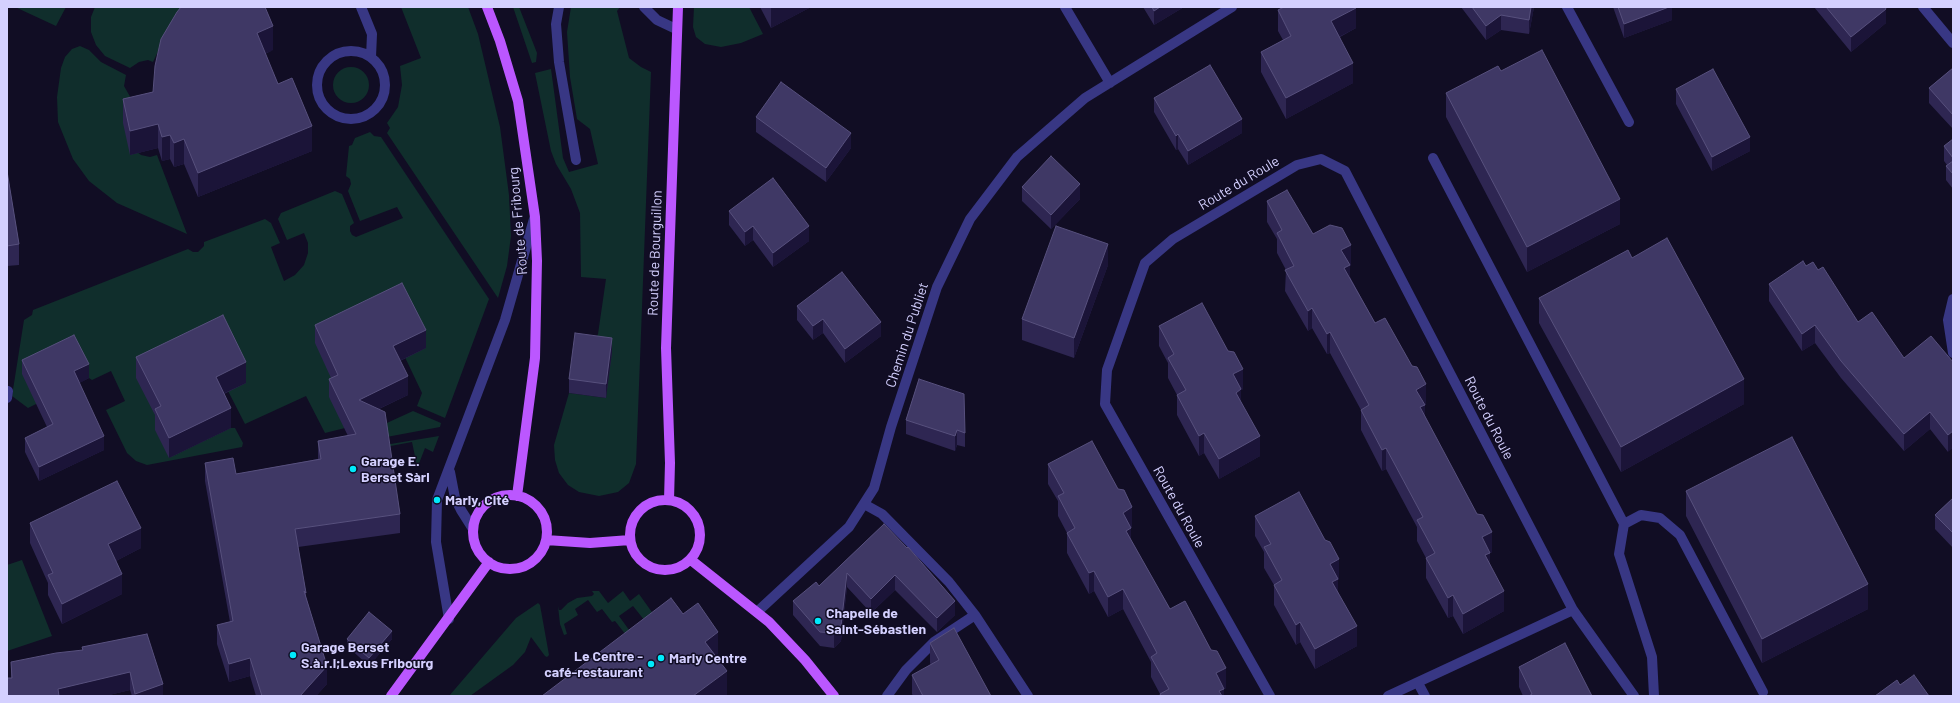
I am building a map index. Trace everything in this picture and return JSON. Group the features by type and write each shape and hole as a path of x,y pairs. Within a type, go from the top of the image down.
{"main road":[{"name":"Route de Fribourg","path":"487,7 500,41 518,101 535,217 537,261 535,350 517,496"},
{"name":"Route de Bourguillon","path":"669,500 670,463 666,348 676,29 678,7"},
{"path":"500,496 517,496 533,503 543,516 546,523 546,540 541,552 536,558 519,568 508,569 498,567 489,562 477,548 474,529 477,516 485,505 500,496"},
{"path":"658,500 669,500 680,502 689,508 698,523 700,539 697,550 691,560 682,566 660,570 640,560 630,540 630,530 634,519 648,504 658,500"},
{"path":"546,540 590,543 630,540"},
{"path":"691,560 757,612 800,654 834,696"},
{"path":"391,696 449,619 489,562"}],"street":[{"path":"361,7 372,34 371,57 384,75 385,86 380,102 369,114 359,118 348,119 338,117 328,110 321,101 317,90 317,79 321,68 328,60 338,54 349,51 360,52 371,57"},
{"path":"559,7 556,24 559,62 576,160"},
{"path":"644,7 657,20 676,29"},
{"path":"1065,7 1110,83"},
{"name":"Chemin du Publiet","path":"757,612 849,527 874,488 891,427 936,287 970,218 1017,157 1085,98 1232,7"},
{"path":"1567,7 1630,122"},
{"path":"1923,7 1953,43"},
{"path":"1433,158 1624,524 1619,554 1652,657 1654,696"},
{"name":"Route du Roule","path":"1270,696 1105,404 1107,370 1145,263 1173,239 1297,166 1321,159 1345,171 1573,610 1634,696"},
{"path":"449,619 436,542 437,500 450,470 505,320 535,217"},
{"path":"1953,299 1948,320 1953,353"},
{"path":"450,470 451,484 455,498 474,529"},
{"path":"864,504 882,514 949,582 974,615 1028,696"},
{"path":"1624,524 1641,515 1660,518 1680,535 1763,692"},
{"path":"1388,696 1573,610"},
{"path":"887,696 906,670 934,642 974,615"},
{"path":"1418,683 1425,696"}],"green space":[{"path":"15,7 66,7 56,26"},
{"path":"95,7 187,7 163,41 153,62 148,60 139,62 130,68 105,56 96,45 91,32 91,17"},
{"path":"401,7 468,7 478,34 500,127 509,195 511,236 507,266 498,298 387,133 390,128 387,123 398,107 402,85 400,66 421,58"},
{"path":"513,7 519,7 537,53 536,62 532,63"},
{"path":"571,7 620,7 617,11 629,58 651,72 636,464 629,483 618,492 599,496 579,492 568,485 559,473 555,460 554,445 569,393 606,398 591,349 598,334 606,279 581,277 580,213 571,189 556,164 551,151 535,73 551,69 563,158 569,172 598,164 590,129 577,119 570,77 567,32"},
{"path":"694,7 749,7 763,34 741,43 721,47 705,44 696,37 693,27"},
{"path":"80,46 89,50 101,62 126,75 124,86 132,100 133,149 141,155 150,157 157,155 187,234 117,203 89,181 73,159 58,122 57,97 61,68 65,57 72,49"},
{"path":"355,67 364,72 368,78 368,92 364,98 355,103 347,103 338,98 334,92 333,81 338,72 344,68"},
{"path":"370,132 374,136 381,137 489,299 445,418 417,406 422,393 403,353 345,428 325,433 306,396 245,424 227,389 204,399 231,428 235,428 243,443 242,447 147,465 136,461 127,453 106,410 125,401 111,371 92,380 89,378 74,349 36,404 28,408 12,396 24,320 32,315 33,310 188,249 193,252 198,252 204,246 204,242 265,219 271,223 280,243 271,247 284,281 295,275 304,265 308,253 308,243 304,233 287,240 278,219 281,213 335,191 342,194 354,223 350,226 350,231 352,235 356,237 403,218 397,207 360,221 348,191 351,184 350,179 346,176 349,146 352,145 355,138"},
{"path":"413,411 441,423 440,427 349,444 365,433"},
{"path":"439,436 433,452 425,448 418,466 412,442 337,456 336,453"},
{"path":"22,560 52,636 7,651 7,565"},
{"path":"592,591 599,591 608,603 623,591 630,601 639,594 654,615 645,621 633,606 619,616 637,641 633,644 615,621 612,622 602,609 597,612 588,600 575,609 578,615 564,624 567,634 564,635 560,624 558,606 559,610 561,610 568,603 577,598 592,596 594,594"},
{"path":"538,603 540,605 549,655 547,657 545,656 531,637 525,652 513,665 470,696 449,696 516,618"}],"building":[{"path":"181,7 265,7 273,26 257,33 278,84 292,78 312,126 198,173 184,139 174,143 170,135 162,137 158,124 130,131 123,99 153,92 155,66 161,39"},
{"path":"1152,7 1160,7 1154,11"},
{"path":"1284,7 1356,8 1331,21 1353,63 1286,98 1261,52 1291,36 1278,10"},
{"path":"1472,7 1531,7 1529,20 1501,15 1486,26"},
{"path":"1618,7 1669,7 1624,24"},
{"path":"1826,7 1885,7 1886,9 1851,37"},
{"path":"1542,50 1620,199 1527,247 1446,93 1498,66 1501,71"},
{"path":"1210,65 1242,119 1188,151 1178,134 1176,136 1154,98"},
{"path":"1953,68 1953,115 1929,88"},
{"path":"1713,69 1750,137 1712,157 1676,89"},
{"path":"781,82 851,133 826,168 756,117"},
{"path":"1953,139 1953,158 1944,146"},
{"path":"1051,156 1080,184 1051,215 1022,187"},
{"path":"1953,161 1953,174 1946,166"},
{"path":"7,171 19,244 7,246"},
{"path":"773,178 809,226 773,253 753,226 745,232 729,211"},
{"path":"1287,190 1313,234 1330,225 1342,228 1351,245 1341,250 1350,265 1344,268 1375,323 1385,318 1412,366 1417,367 1426,384 1416,390 1425,405 1420,407 1477,514 1483,515 1492,532 1482,537 1490,553 1485,555 1504,591 1463,614 1453,595 1448,598 1426,558 1435,553 1417,520 1423,517 1386,448 1382,450 1361,410 1369,405 1330,332 1327,334 1312,308 1308,311 1285,270 1294,266 1277,233 1282,230 1267,201"},
{"path":"1056,226 1108,244 1074,338 1022,319"},
{"path":"1667,238 1744,379 1621,447 1539,298 1628,250 1632,258"},
{"path":"1803,261 1806,266 1813,262 1818,270 1823,267 1858,322 1872,312 1904,358 1931,336 1953,362 1953,431 1948,435 1930,412 1904,434 1841,361 1815,325 1802,334 1769,284"},
{"path":"842,272 881,322 845,349 823,319 813,326 797,306"},
{"path":"402,283 426,330 393,346 408,376 359,400 385,412 400,514 295,529 306,593 304,591 327,666 300,696 262,696 250,658 229,664 217,625 233,621 205,463 233,458 236,474 321,459 318,441 356,434 329,379 338,375 315,325"},
{"path":"1202,303 1228,351 1234,352 1243,369 1233,374 1241,389 1236,393 1260,436 1219,459 1204,433 1199,436 1177,395 1186,390 1168,358 1174,354 1159,326"},
{"path":"223,315 246,362 216,377 231,408 169,438 155,409 161,406 136,357"},
{"path":"575,333 612,338 606,384 569,379"},
{"path":"74,335 89,364 74,371 104,436 39,467 25,438 53,424 22,360"},
{"path":"919,379 964,394 965,433 957,430 955,436 906,420"},
{"path":"1792,437 1868,584 1762,639 1686,491"},
{"path":"1092,441 1118,489 1124,490 1132,507 1123,513 1131,528 1126,531 1170,609 1185,601 1211,650 1217,651 1226,668 1216,673 1224,689 1219,691 1222,696 1161,696 1160,694 1169,689 1151,657 1157,653 1123,589 1108,597 1094,571 1089,573 1067,533 1075,528 1058,496 1064,493 1048,464"},
{"path":"117,481 141,528 108,544 122,574 62,604 48,575 53,573 30,523"},
{"path":"1299,492 1325,540 1330,542 1339,559 1330,564 1338,579 1332,582 1357,626 1315,649 1300,622 1296,625 1274,585 1282,580 1264,547 1271,544 1255,516"},
{"path":"1953,498 1953,533 1935,515"},
{"path":"884,524 907,548 908,547 955,601 937,618 895,575 871,599 847,573 841,626 834,633 820,632 793,601 816,582 819,586"},
{"path":"671,598 683,614 698,603 718,632 705,642 727,671 693,696 542,696"},
{"path":"369,612 392,631 369,658 347,639"},
{"path":"954,628 991,696 923,696 912,675 939,660 930,643"},
{"path":"147,634 163,684 135,694 130,672 58,689 59,696 7,696 7,678 12,678 11,662 56,653 83,650 82,647"},
{"path":"1565,643 1592,696 1529,696 1532,694 1519,667"},
{"path":"1914,675 1929,696 1875,696 1897,680 1900,685"}],"place":[{"name":"Garage E. Berset Sàrl","path":"353,469"},
{"name":"Marly, Cité","path":"437,500"},
{"name":"Chapelle de Saint-Sébastien","path":"818,621"},
{"name":"Garage Berset S.à.r.l;Lexus Fribourg","path":"293,655"},
{"name":"Marly Centre","path":"661,658"},
{"name":"Le Centre - café-restaurant","path":"651,664"}]}
